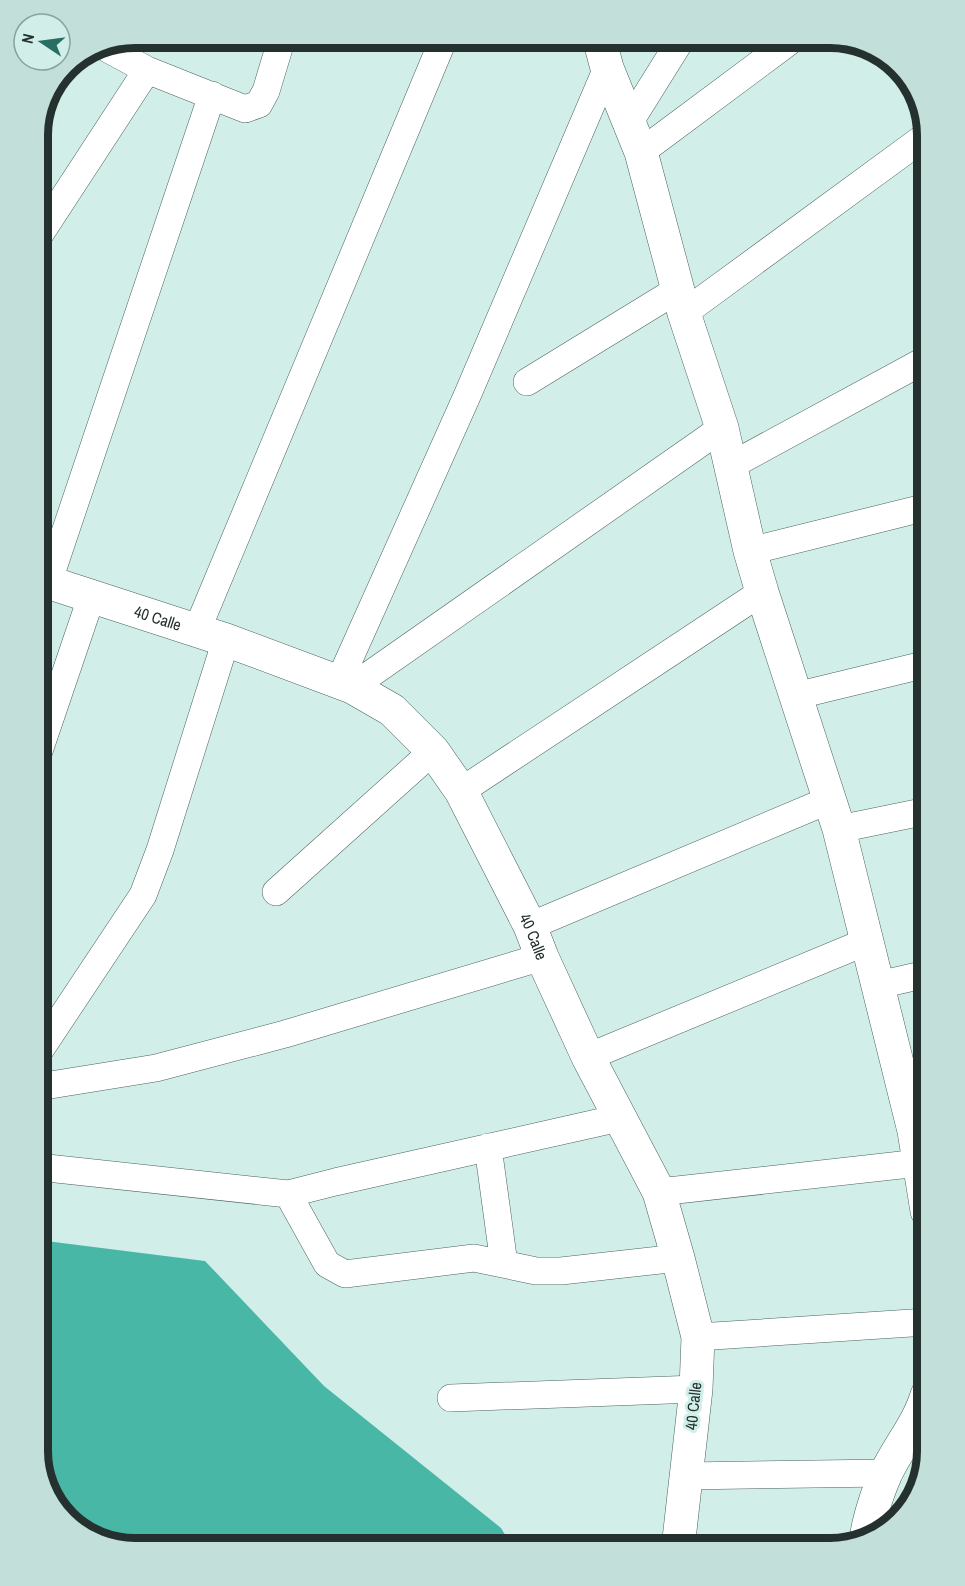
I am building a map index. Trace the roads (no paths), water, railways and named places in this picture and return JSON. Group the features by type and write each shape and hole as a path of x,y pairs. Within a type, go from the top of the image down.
{"street":[{"path":"116,51 147,70 245,109 259,104 266,91 279,48"},
{"path":"48,1038 143,895 160,850 212,635 440,48"},
{"path":"635,137 677,48"},
{"path":"635,137 778,48"},
{"path":"603,53 635,137 680,301 723,428 750,551 834,814 879,985 917,1115"},
{"path":"346,685 467,396 603,53"},
{"path":"48,222 147,70"},
{"path":"48,567 212,95"},
{"path":"527,382 680,301 917,142"},
{"path":"730,466 917,364"},
{"path":"346,685 723,428"},
{"path":"750,551 917,509"},
{"name":"40 Calle","path":"48,583 212,635 346,685 392,710 433,751 461,791 530,926 588,1057 659,1192 698,1337 696,1389 679,1538"},
{"path":"461,791 762,592"},
{"path":"48,725 91,598"},
{"path":"795,696 917,666"},
{"path":"276,892 433,751"},
{"path":"530,926 834,814 917,811"},
{"path":"588,1057 868,942"},
{"path":"48,1085 156,1068 285,1034 542,957"},
{"path":"879,985 917,976"},
{"path":"48,1168 288,1194 620,1118"},
{"path":"488,1147 504,1264"},
{"path":"659,1192 917,1163"},
{"path":"288,1194 327,1264 345,1274 474,1258 536,1271 561,1271 678,1258"},
{"path":"698,1337 917,1323"},
{"path":"451,1398 696,1389"},
{"path":"867,1530 886,1473 917,1420"},
{"path":"686,1476 886,1473"}]}
